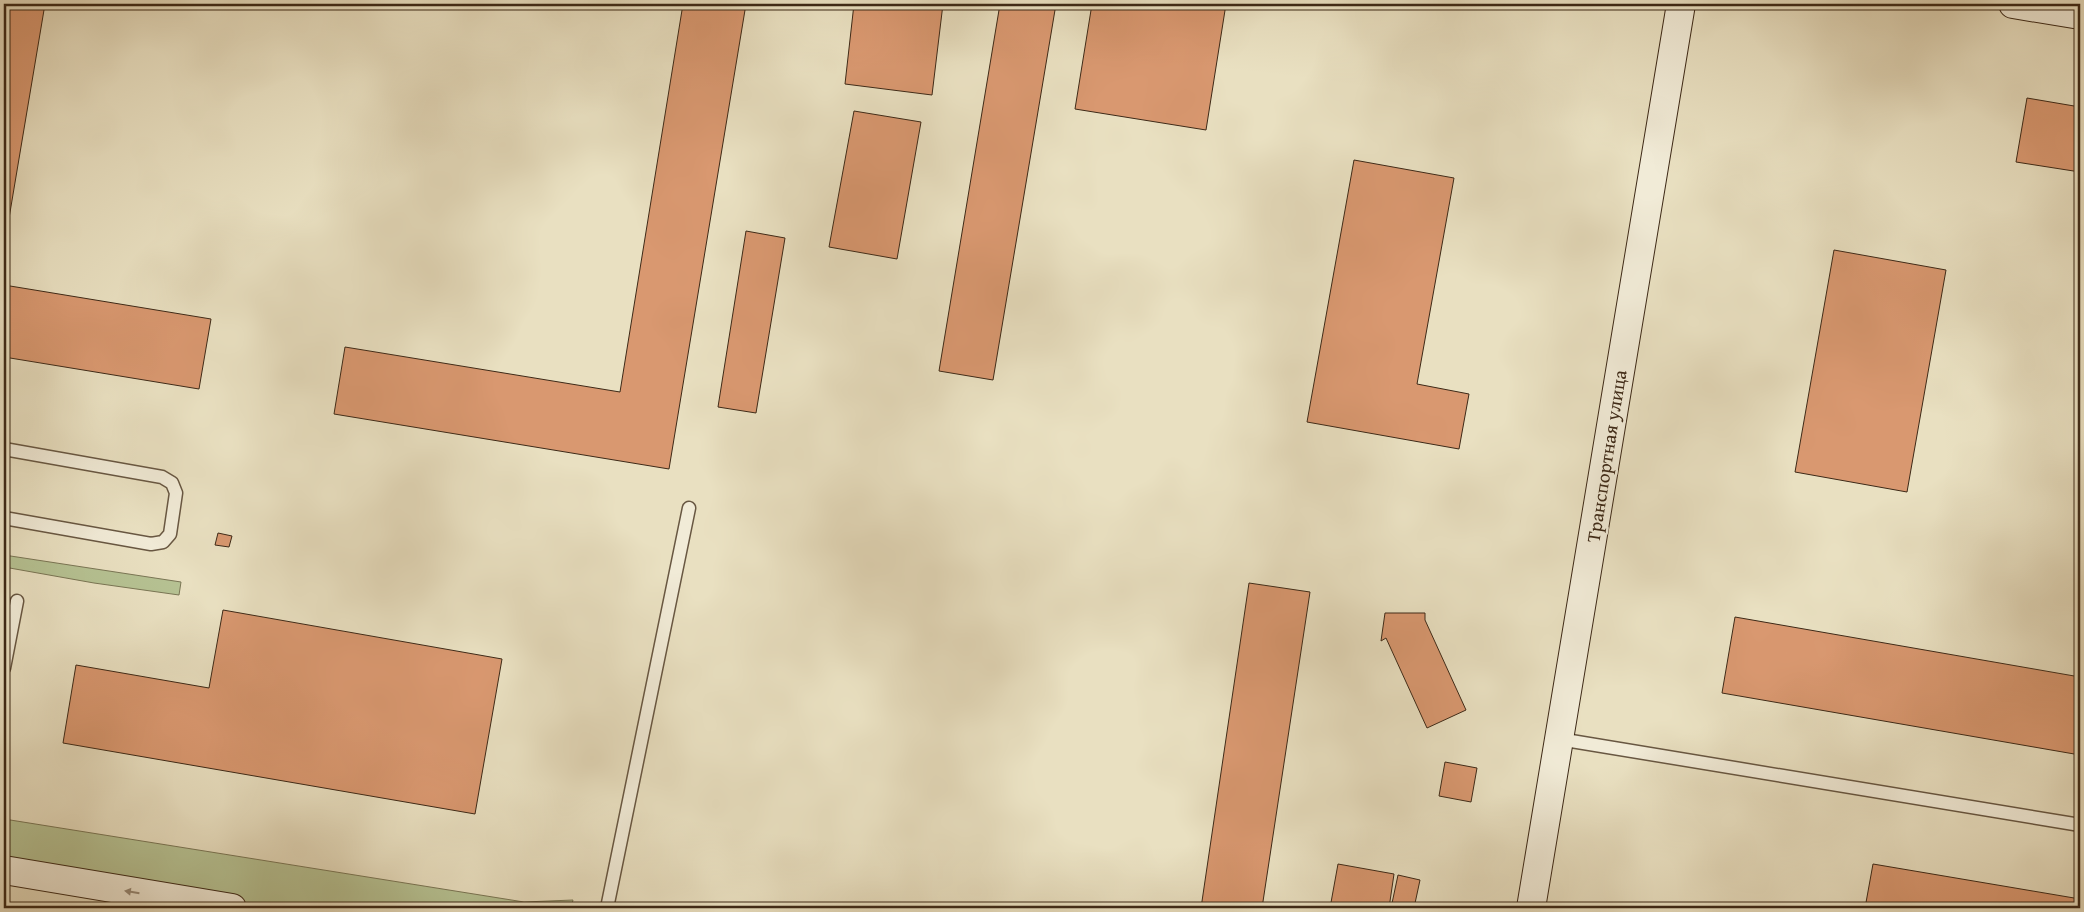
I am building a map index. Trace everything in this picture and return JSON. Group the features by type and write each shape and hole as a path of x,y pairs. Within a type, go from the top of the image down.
{"street":[{"name":"Транспортная улица","path":"1531,908 1681,4"},
{"path":"2013,4 2080,15"},
{"path":"4,870 232,908"}],"lane":[{"path":"4,449 162,477 172,483 176,493 170,534 163,542 151,544 4,518"},
{"path":"607,908 690,508"},
{"path":"4,668 16,600"},
{"path":"1559,739 2080,825"}],"green space":[{"path":"4,555 181,582 179,595 94,583 4,567"},
{"path":"4,819 524,902 573,900 571,908 261,908 4,866"},
{"path":"4,902 44,908 4,908"}],"building":[{"path":"4,4 45,4 4,248"},
{"path":"683,4 746,4 669,469 334,414 345,347 620,392"},
{"path":"854,4 943,4 932,95 845,84"},
{"path":"1000,4 1056,4 993,380 939,371"},
{"path":"1092,4 1226,4 1206,130 1075,109"},
{"path":"2027,98 2080,107 2080,172 2016,162"},
{"path":"854,111 921,122 897,259 829,247"},
{"path":"1354,160 1454,178 1417,384 1469,394 1459,449 1307,422"},
{"path":"746,231 785,238 756,413 718,407"},
{"path":"1834,250 1946,270 1907,492 1795,472"},
{"path":"4,285 211,319 199,389 4,357"},
{"path":"218,533 232,536 229,547 215,545"},
{"path":"1249,583 1310,592 1262,908 1201,908"},
{"path":"223,610 502,659 475,814 63,743 76,665 209,688"},
{"path":"1385,613 1425,613 1425,620 1466,710 1427,728 1386,638 1381,641"},
{"path":"1735,617 2080,677 2080,755 1722,693"},
{"path":"1445,762 1477,768 1471,802 1439,796"},
{"path":"1338,864 1394,874 1389,908 1330,908"},
{"path":"1873,864 2080,899 2080,908 1865,908"},
{"path":"1398,875 1420,880 1414,908 1391,908"}]}
